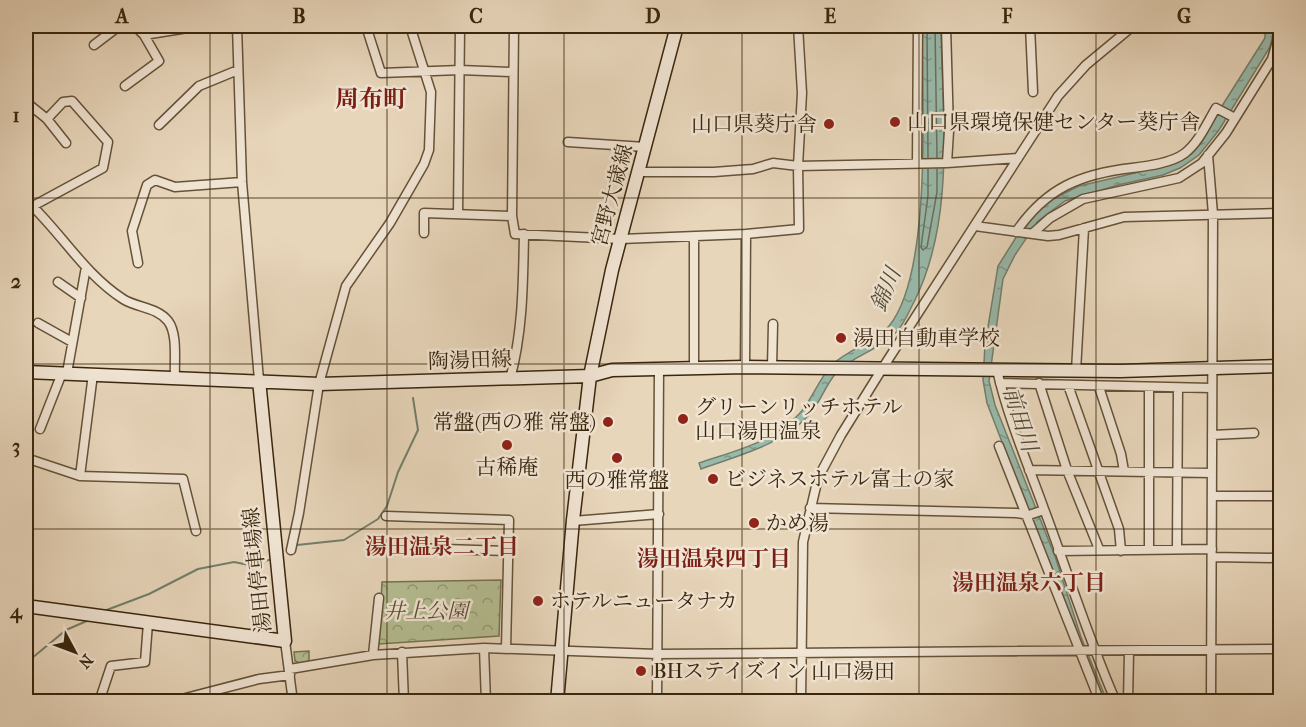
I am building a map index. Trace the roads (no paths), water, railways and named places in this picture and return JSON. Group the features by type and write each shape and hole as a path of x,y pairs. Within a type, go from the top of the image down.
{"main road":[{"name":"宮野大歳線","path":"590,376 621,239 677,26"},
{"name":"陶湯田線","path":"26,372 175,376 319,384 590,376 612,370 745,367 1211,370 1281,366"},
{"path":"558,702 573,522 590,376"},
{"name":"湯田停車場線","path":"26,606 285,641 259,380"}],"street":[{"path":"94,45 120,26"},
{"path":"125,86 159,61 144,35 135,26"},
{"path":"144,35 200,26"},
{"path":"237,26 242,182 259,380"},
{"path":"366,26 381,73 460,70 513,72"},
{"path":"291,550 319,384 346,286 390,223 427,157 433,103 410,26"},
{"path":"458,214 460,26"},
{"path":"514,26 512,216 515,234 621,239 799,230 798,166 802,93 798,26"},
{"path":"917,162 918,26"},
{"path":"946,26 949,131 947,163"},
{"path":"1030,26 1033,92"},
{"path":"801,702 803,542 818,478 828,457 1018,158 1072,80 1133,26"},
{"path":"1033,233 1043,222 1083,199 1179,178 1190,172 1208,155 1235,118 1272,59 1281,31"},
{"path":"159,125 199,86 238,70"},
{"path":"26,86 26,118"},
{"path":"47,119 63,102 72,101 108,142 102,168 29,203 87,267 124,300 150,308 169,322 173,339 175,376"},
{"path":"26,102 34,105 66,143"},
{"path":"1016,232 1031,210 1044,199 1076,181 1180,156 1193,146 1216,108 1235,118"},
{"path":"568,142 645,147"},
{"path":"1208,155 1213,214 1211,702"},
{"path":"638,172 753,170 772,163 798,166 947,163 1018,158"},
{"path":"138,262 132,231 147,185 155,180 175,187 242,182"},
{"path":"424,233 424,213 512,216"},
{"path":"975,226 1059,235 1124,217 1281,213"},
{"path":"1076,370 1084,228"},
{"path":"510,379 517,354 523,292 524,234"},
{"path":"745,367 746,234"},
{"path":"694,237 694,369"},
{"path":"40,429 64,373 87,267"},
{"path":"58,282 81,297"},
{"path":"38,323 72,342"},
{"path":"772,367 773,324"},
{"path":"657,702 659,369"},
{"path":"997,370 1012,428 1044,510 1093,651 1116,702"},
{"path":"80,476 93,374"},
{"path":"1000,383 1211,388"},
{"path":"1039,383 1067,470 1099,549"},
{"path":"1068,385 1119,529 1121,551"},
{"path":"1099,387 1121,454 1124,471"},
{"path":"1149,388 1149,550"},
{"path":"1177,549 1178,388"},
{"path":"1212,435 1254,433"},
{"path":"999,446 1100,702"},
{"path":"26,458 80,476 183,479 196,531"},
{"path":"1029,470 1212,473"},
{"path":"1212,496 1281,496"},
{"path":"810,508 1027,515 1044,510"},
{"path":"573,522 659,514"},
{"path":"386,516 509,520 506,649"},
{"path":"381,547 507,551"},
{"path":"1058,551 1177,549 1281,558"},
{"path":"373,655 379,598"},
{"path":"99,702 111,666 145,662 148,623"},
{"path":"285,641 293,702"},
{"path":"484,648 486,702"},
{"path":"170,702 259,679 373,655 484,648 657,654 1281,649"},
{"path":"1128,702 1129,651"},
{"path":"402,652 404,702"}],"water":[{"path":"922,26 941,26 944,167 936,236 927,270 914,302 903,324 891,337 851,361 836,373 813,410 798,426 772,442 701,469 699,463 740,450 779,431 790,423 805,407 833,364 883,332 903,301 913,266 919,226 923,137"},
{"path":"1265,26 1275,26 1270,47 1219,130 1199,155 1180,168 1163,175 1118,185 1065,201 1038,221 1015,255 1003,279 989,381 995,405 1056,559 1081,637 1107,701 1102,701 987,403 983,380 985,345 998,266 1027,220 1041,205 1079,186 1131,174 1184,158 1196,147 1265,38"}],"waterway":[{"path":"297,545 344,540 378,519 387,506 398,472 418,430 413,398"},
{"path":"104,611 149,594 198,569 234,562 249,565 273,559"},
{"path":"26,663 66,630 89,620"}],"place":[{"name":"山口県環境保健センター葵庁舎","path":"895,122"},
{"name":"山口県葵庁舎","path":"829,124"},
{"name":"湯田自動車学校","path":"841,338"},
{"name":"グリーンリッチホテル 山口湯田温泉","path":"683,419"},
{"name":"常盤(西の雅 常盤)","path":"608,422"},
{"name":"古稀庵","path":"507,445"},
{"name":"西の雅常盤","path":"617,458"},
{"name":"ビジネスホテル富士の家","path":"713,479"},
{"name":"かめ湯","path":"754,523"},
{"name":"ホテルニュータナカ","path":"538,601"},
{"name":"BHステイズイン 山口湯田","path":"641,671"}],"district":[{"name":"周布町","path":"371,99"},
{"name":"湯田温泉二丁目","path":"442,546"},
{"name":"湯田温泉四丁目","path":"714,558"},
{"name":"湯田温泉六丁目","path":"1029,582"}],"water label":[{"name":"錦川","path":"885,289"},
{"name":"前田川","path":"1021,419"}],"park label":[{"name":"井上公園","path":"426,611"}]}
